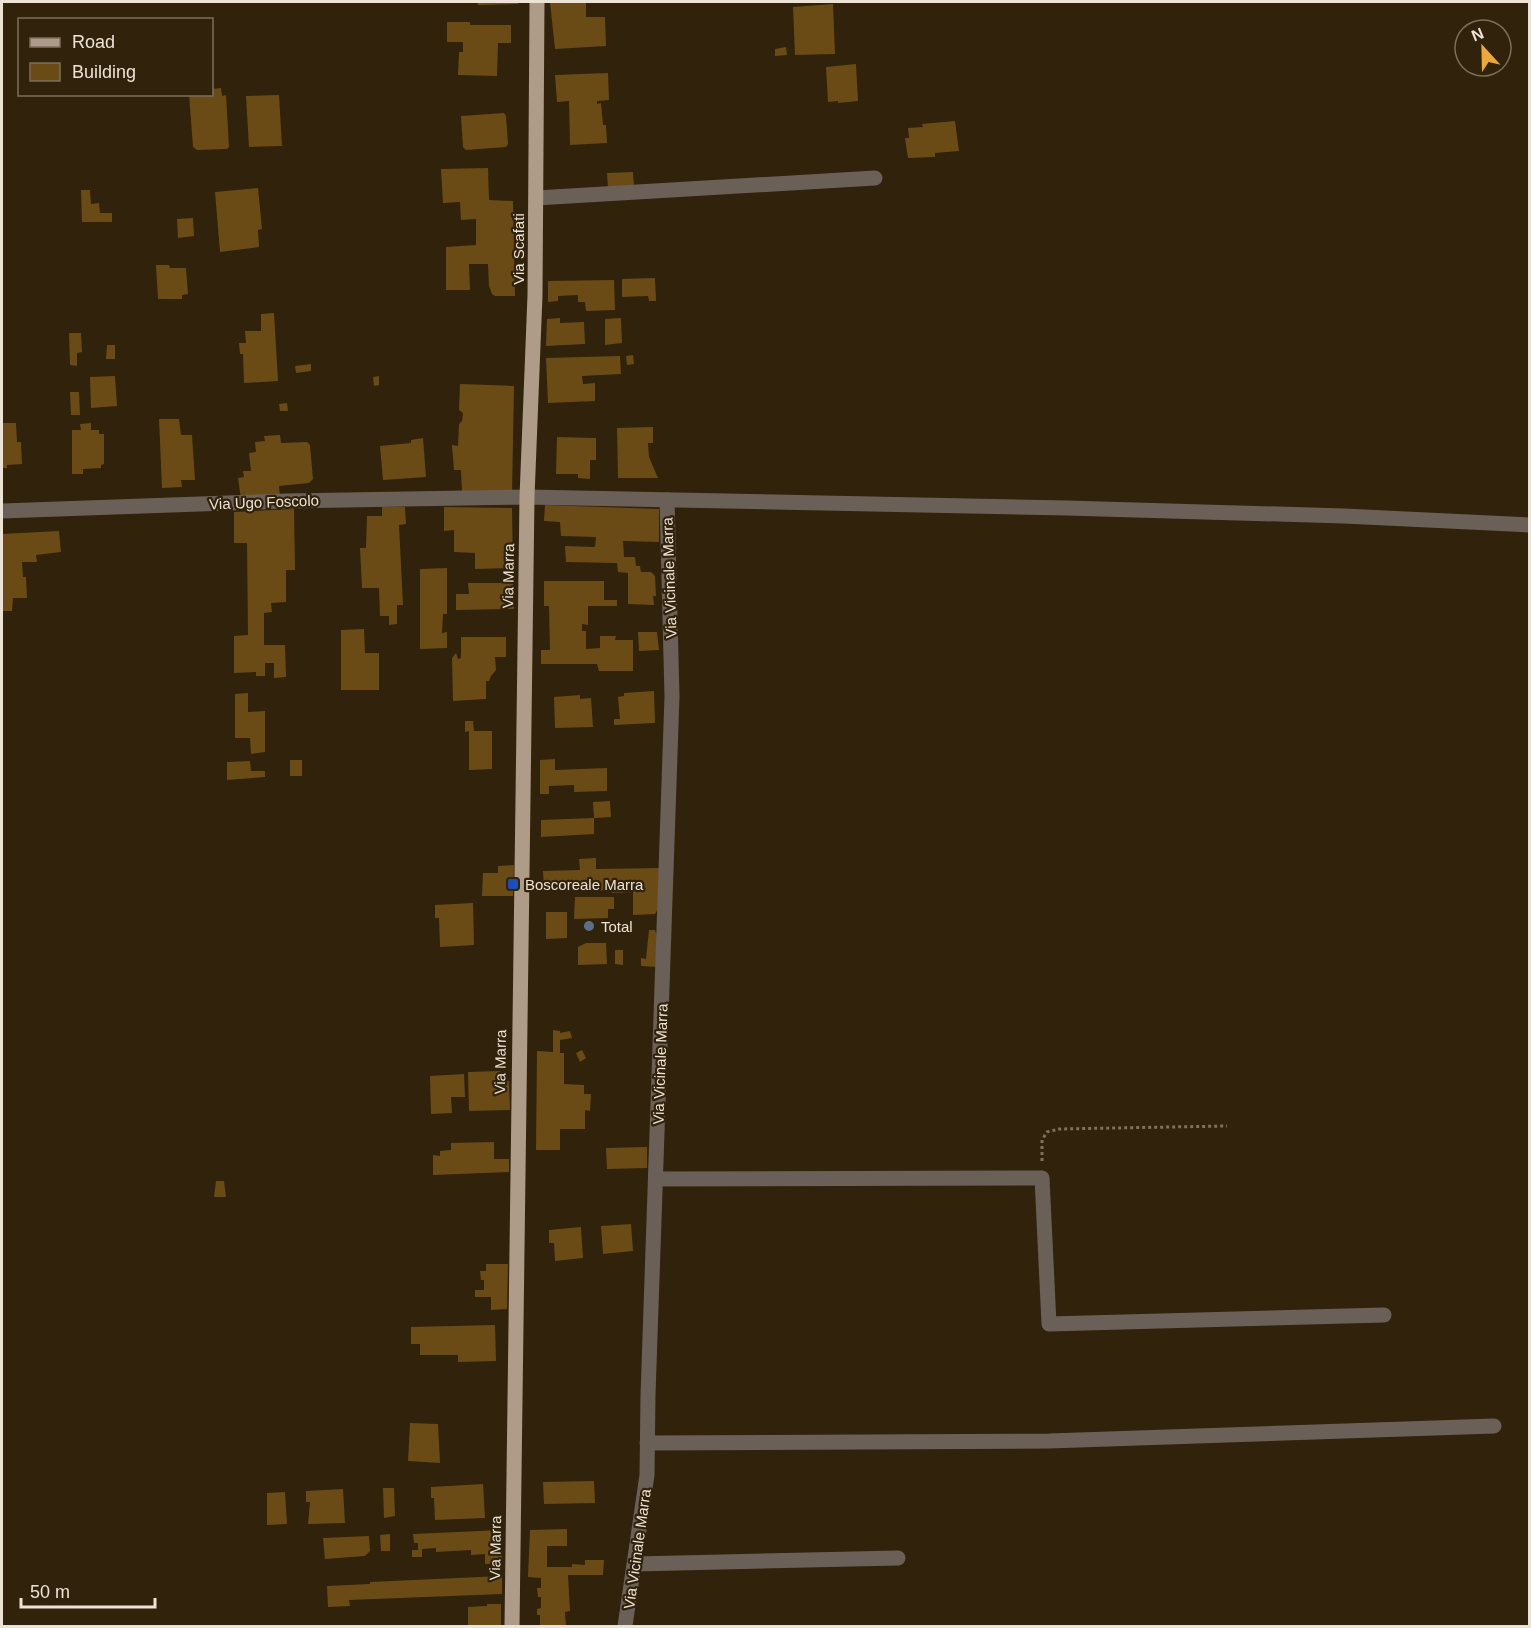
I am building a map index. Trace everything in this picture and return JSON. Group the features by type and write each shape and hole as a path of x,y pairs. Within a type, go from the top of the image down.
{"main road":[{"name":"Via Scafati","path":"527,497 535,295 537,2"},
{"name":"Via Marra","path":"512,1626 527,497"}],"street":[{"path":"536,198 875,178"},
{"name":"Via Ugo Foscolo","path":"2,512 286,501 527,497 1344,516 1530,525"},
{"name":"Via Vicinale Marra","path":"626,1626 647,1475 672,696 667,500"},
{"path":"656,1179 1042,1178 1049,1324 1384,1315"},
{"path":"647,1443 1049,1441 1494,1426"},
{"path":"636,1564 898,1558"}],"path":[{"path":"1042,1178 1042,1140 1047,1132 1059,1129 1227,1126"}],"building":[{"path":"477,2 518,2 518,4 478,5"},
{"path":"550,2 586,2 586,17 605,17 606,46 555,49"},
{"path":"833,4 835,54 795,55 793,7"},
{"path":"447,22 470,22 470,25 511,25 511,43 498,43 497,76 458,75 459,52 463,52 463,42 447,42"},
{"path":"786,47 787,55 775,56 775,49"},
{"path":"856,64 858,101 828,102 826,67"},
{"path":"608,73 609,100 597,101 597,104 601,103 607,143 570,145 569,101 557,102 555,75"},
{"path":"221,88 222,96 226,95 229,147 227,149 197,150 193,147 189,96 213,96 213,89"},
{"path":"279,95 282,146 249,147 246,96"},
{"path":"504,113 508,144 506,147 466,150 463,147 461,116"},
{"path":"955,121 959,151 935,153 935,157 908,158 905,138 909,138 908,128 923,127 922,124"},
{"path":"488,168 489,200 513,201 515,296 492,294 489,286 488,264 469,264 470,290 446,290 446,247 476,245 476,219 461,220 460,202 443,203 441,169"},
{"path":"633,172 634,187 608,188 607,173"},
{"path":"258,188 262,229 258,230 259,247 220,252 215,192"},
{"path":"81,190 90,190 91,204 99,203 100,213 112,213 112,222 82,222"},
{"path":"193,218 194,236 178,238 177,219"},
{"path":"156,265 186,268 188,294 182,295 182,299 158,299"},
{"path":"655,278 656,301 649,301 648,296 622,297 622,279"},
{"path":"614,280 615,310 586,311 585,302 578,302 578,295 558,296 558,301 548,302 548,281"},
{"path":"274,313 278,381 244,383 243,354 240,354 239,343 246,343 245,331 261,331 261,314"},
{"path":"560,318 560,323 584,322 585,344 546,346 547,319"},
{"path":"621,318 622,343 605,345 605,319"},
{"path":"69,333 81,333 82,352 77,353 77,366 70,365"},
{"path":"107,345 115,345 115,359 106,359"},
{"path":"633,355 634,364 627,365 626,356"},
{"path":"620,356 621,374 582,376 583,384 595,383 595,401 548,403 546,358"},
{"path":"311,364 311,371 296,373 295,366"},
{"path":"115,376 117,406 91,408 90,377"},
{"path":"379,376 379,385 374,386 373,377"},
{"path":"460,384 514,386 512,496 462,495 461,470 454,470 452,445 458,446 459,424 462,421 463,413 459,410"},
{"path":"70,392 79,392 80,415 71,415"},
{"path":"287,403 288,411 280,411 279,404"},
{"path":"159,419 179,419 181,435 192,435 195,480 181,480 182,487 162,488"},
{"path":"2,423 16,423 17,442 21,442 22,464 7,465 7,468 2,468"},
{"path":"91,423 91,430 99,430 99,434 104,434 104,464 101,468 83,469 83,474 72,474 72,430 81,430 80,424"},
{"path":"653,427 653,443 648,443 649,457 658,478 618,478 617,428"},
{"path":"280,435 281,443 307,442 310,445 313,479 309,483 279,486 280,497 241,499 238,478 244,477 243,471 251,471 249,453 256,452 255,442 265,441 264,436"},
{"path":"557,437 596,438 596,460 590,460 590,479 578,478 578,474 556,474"},
{"path":"423,438 426,477 383,480 380,446 411,443 411,440"},
{"path":"545,505 659,509 659,542 623,541 624,557 635,557 636,566 640,566 641,572 651,572 655,576 654,605 628,604 628,573 618,572 617,563 566,562 565,546 595,547 596,537 561,536 560,522 544,521"},
{"path":"382,507 405,507 406,524 399,525 403,605 397,605 397,624 389,625 389,616 380,616 379,588 362,588 360,548 366,548 367,516 382,516"},
{"path":"444,507 512,508 513,568 475,569 475,553 454,552 454,530 444,531"},
{"path":"294,509 295,570 286,570 286,602 271,603 272,612 264,613 264,645 285,645 286,677 274,678 274,663 265,663 265,676 256,676 256,672 234,673 234,636 248,635 247,543 234,543 234,512"},
{"path":"59,531 61,552 36,555 37,562 22,562 23,577 26,577 27,598 13,598 12,611 2,611 2,534"},
{"path":"447,568 447,614 443,614 442,633 447,632 447,648 420,649 420,569"},
{"path":"544,581 604,581 604,600 617,600 617,606 588,606 588,625 582,624 582,631 586,631 586,649 600,648 600,636 616,636 615,640 633,640 633,671 599,671 597,664 541,664 541,650 550,650 549,606 544,606"},
{"path":"468,583 513,583 514,609 456,610 456,594 469,594"},
{"path":"364,629 365,653 379,653 379,690 341,690 341,630"},
{"path":"638,632 657,632 659,650 639,651"},
{"path":"461,637 506,637 506,657 495,657 496,670 489,681 486,681 486,699 453,701 452,658 456,653 458,659 461,658"},
{"path":"654,691 655,723 614,725 614,719 620,719 618,697 624,696 624,693"},
{"path":"248,693 248,712 265,711 265,752 251,754 250,738 235,738 235,694"},
{"path":"580,695 580,699 591,698 593,727 555,728 554,697"},
{"path":"465,721 473,721 474,731 492,731 492,769 469,770 469,731 465,732"},
{"path":"555,759 555,770 607,768 607,791 574,792 574,785 549,786 549,794 540,794 540,760"},
{"path":"290,760 302,760 302,776 290,776"},
{"path":"250,761 251,771 265,771 265,777 227,780 227,762"},
{"path":"610,801 611,817 594,818 593,802"},
{"path":"594,818 594,834 541,837 541,820"},
{"path":"596,858 596,869 661,868 661,904 655,914 633,915 633,892 576,891 576,887 544,889 543,871 580,870 579,859"},
{"path":"514,865 513,896 482,896 483,873 498,873 498,866"},
{"path":"575,897 614,897 614,909 608,909 608,918 574,919"},
{"path":"473,903 474,945 440,947 439,918 435,918 435,905"},
{"path":"546,912 567,912 567,938 546,939"},
{"path":"649,930 655,930 658,940 657,967 641,966 641,958 646,959"},
{"path":"586,943 606,943 607,964 578,965 578,947"},
{"path":"615,950 623,950 623,965 615,964"},
{"path":"553,1030 560,1031 560,1033 570,1031 572,1038 560,1040 560,1053 564,1053 564,1084 584,1085 584,1094 591,1094 590,1111 585,1110 585,1129 560,1129 560,1150 536,1150 537,1051 553,1052"},
{"path":"582,1050 586,1058 580,1062 576,1053"},
{"path":"500,1071 501,1081 509,1081 510,1110 469,1111 468,1072"},
{"path":"464,1074 465,1097 451,1097 452,1113 431,1114 430,1076"},
{"path":"494,1142 494,1159 509,1159 509,1172 433,1175 433,1155 440,1156 440,1151 451,1150 451,1143"},
{"path":"647,1147 647,1168 607,1169 606,1148"},
{"path":"216,1181 224,1181 226,1197 214,1197"},
{"path":"631,1224 633,1251 603,1254 601,1226"},
{"path":"581,1227 583,1258 555,1261 554,1243 549,1243 549,1230"},
{"path":"486,1264 508,1264 507,1309 491,1310 491,1297 475,1297 475,1290 484,1290 484,1280 481,1280 480,1271 486,1271"},
{"path":"495,1325 496,1361 458,1362 458,1355 420,1355 420,1344 411,1344 411,1327"},
{"path":"410,1423 438,1424 440,1463 408,1461"},
{"path":"594,1481 595,1503 544,1504 543,1482"},
{"path":"483,1484 485,1518 435,1520 431,1487"},
{"path":"383,1488 394,1488 395,1516 384,1518"},
{"path":"343,1489 345,1523 308,1524 310,1502 306,1502 306,1491"},
{"path":"285,1492 287,1524 267,1525 267,1493"},
{"path":"567,1529 567,1546 547,1546 547,1567 572,1567 572,1564 585,1565 585,1560 604,1560 603,1575 568,1575 570,1611 565,1612 566,1626 540,1626 540,1615 537,1615 537,1609 541,1608 541,1597 538,1597 537,1588 541,1588 541,1578 528,1577 530,1530"},
{"path":"502,1530 502,1563 485,1564 485,1554 471,1555 471,1550 436,1552 436,1548 422,1549 422,1557 412,1557 412,1550 418,1550 418,1543 414,1543 413,1534"},
{"path":"390,1534 390,1551 381,1551 380,1535"},
{"path":"369,1536 370,1551 365,1556 325,1559 323,1538"},
{"path":"502,1576 502,1594 349,1600 350,1606 328,1607 327,1586"},
{"path":"487,1604 501,1604 501,1626 468,1626 468,1607 487,1606"}],"place":[{"name":"Boscoreale Marra","path":"513,884"},
{"name":"Total","path":"589,926"}]}
